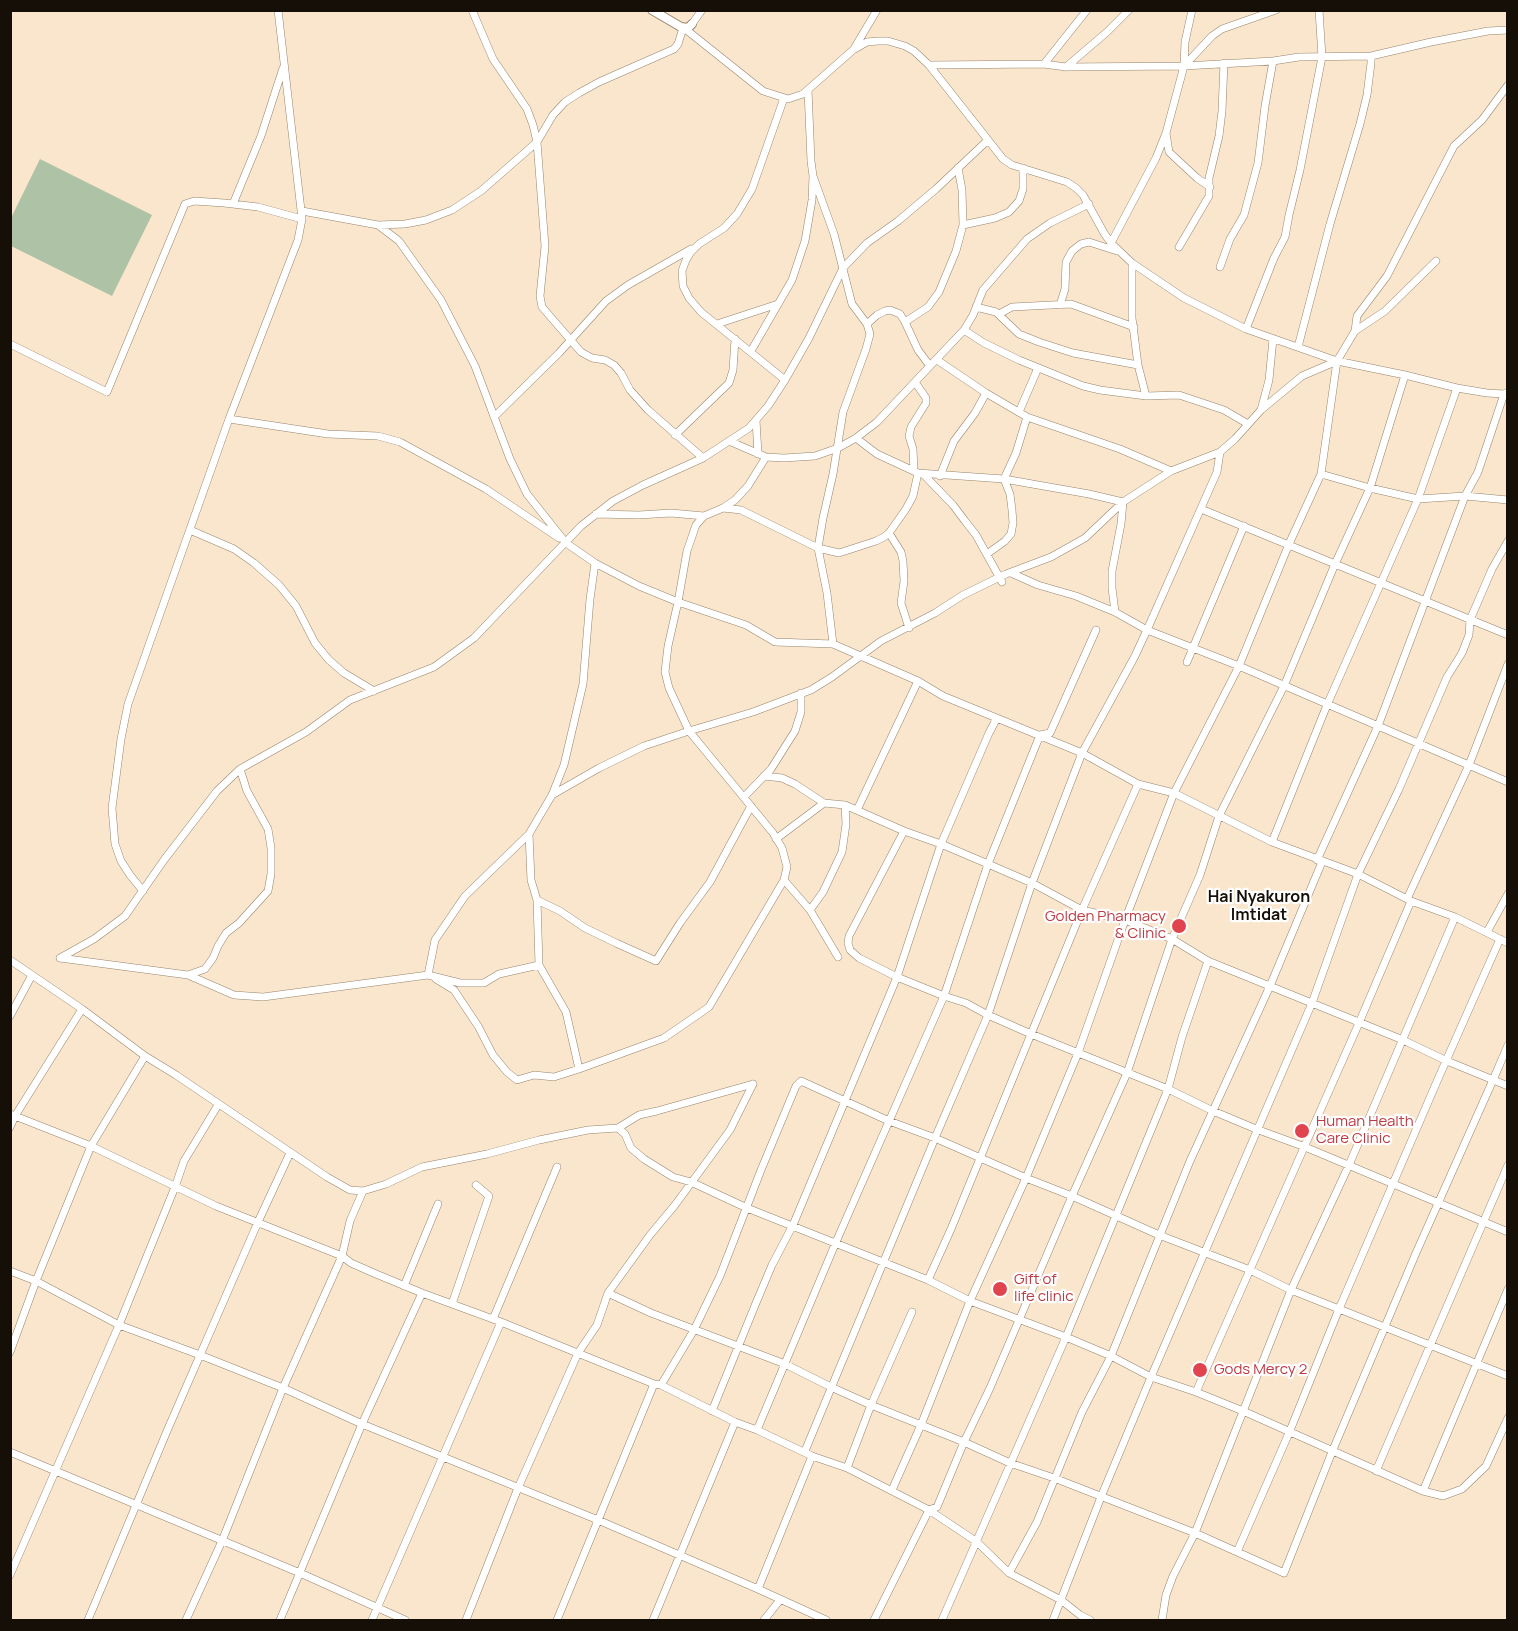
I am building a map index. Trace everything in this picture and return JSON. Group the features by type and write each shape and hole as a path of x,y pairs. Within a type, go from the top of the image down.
{"street":[{"path":"143,891 125,868 115,844 112,808 120,739 128,704 229,420 298,240 302,219 278,10"},
{"path":"472,10 493,60 527,109 533,125 537,142 545,246 540,301 542,307 585,356 605,360 614,365 630,390 648,411 703,458"},
{"path":"652,10 686,27 763,91 788,99 803,94 853,50 867,42 888,41 905,46 915,51 929,65 1004,159 1012,165 1067,182 1083,195 1104,233 1121,253 1184,298 1246,329 1337,361 1457,388 1487,393 1506,393 1478,472 1465,496 1378,726 1270,986 1159,1236 1111,1356 1082,1412 1037,1522 1009,1573"},
{"path":"302,211 378,225 405,224 426,220 452,210 481,191 537,142 553,115 565,102 599,82 674,49 686,27 702,10"},
{"path":"853,50 877,10"},
{"path":"1044,64 1087,10"},
{"path":"1066,67 1129,10"},
{"path":"1111,243 1156,158 1166,133 1184,66 1185,42 1192,10"},
{"path":"1184,66 1212,36 1222,29 1276,10"},
{"path":"1246,329 1274,258 1286,237 1322,57 1318,10"},
{"path":"929,65 1184,66 1273,61 1299,57 1371,56 1488,31 1508,30"},
{"path":"1298,347 1333,214 1360,124 1371,56"},
{"path":"1220,267 1230,239 1244,215 1258,163 1273,61"},
{"path":"1179,247 1209,196 1209,178 1222,111 1224,63"},
{"path":"233,204 261,136 284,65"},
{"path":"892,1490 921,1425 970,1301 1026,1178 1078,1053 1125,920 1174,793 1239,666 1289,544 1321,474 1337,361 1355,331 1357,316 1387,276 1454,146 1482,120 1508,85"},
{"path":"751,351 792,280 805,241 812,200 813,176 808,90"},
{"path":"494,417 559,353 600,306 617,292 724,228 737,214 752,189 784,98"},
{"path":"1166,133 1169,152 1210,187"},
{"path":"539,965 499,974 484,983 460,983 429,975 263,997 234,995 188,975 60,958 94,939 125,916 217,791 240,769 306,732 350,700 434,667 474,638 581,526 613,501 703,458 749,428 768,406 785,380 809,339 843,268 867,243 936,189 988,140"},
{"path":"905,322 928,307 939,292 956,250 963,225 962,190 958,168"},
{"path":"963,225 1009,212 1019,201 1023,189 1023,168"},
{"path":"813,176 834,234 852,304 867,324 870,334 843,412 818,548 827,593 833,644"},
{"path":"10,344 107,392 185,204 194,201 258,207 302,219"},
{"path":"729,441 762,455 784,458 815,456 838,448 855,438 877,422 964,330 983,290 1028,239 1050,223 1089,204"},
{"path":"378,225 399,241 441,300 475,366 510,459 527,494 566,543"},
{"path":"1060,305 1065,289 1066,262 1072,251 1081,243 1089,242 1121,253"},
{"path":"699,244 691,252 682,271 683,286 689,298 701,312 785,380"},
{"path":"1355,331 1385,311 1436,261"},
{"path":"1132,263 1132,318 1138,365 1146,396"},
{"path":"717,324 778,304"},
{"path":"999,314 1012,307 1071,304 1134,327"},
{"path":"976,307 996,312 1019,334 1039,342 1073,353 1138,365"},
{"path":"867,324 885,310 900,314 918,350 930,366"},
{"path":"964,330 984,343 1083,386 1146,396 1179,395 1224,410 1248,424"},
{"path":"675,435 729,383 733,370 735,339"},
{"path":"1261,410 1269,380 1273,339"},
{"path":"937,360 1027,417 1120,449 1171,471"},
{"path":"552,795 644,746 689,730 753,712 822,684 881,641 963,595 1051,557 1085,538 1123,502 1171,471 1220,452 1261,410 1302,376 1337,361"},
{"path":"1019,412 1038,368"},
{"path":"874,1620 929,1510 937,1506 1127,1073 1172,939 1200,875 1219,816 1284,686 1335,564 1370,488 1405,375"},
{"path":"723,508 741,510 818,548 839,553 884,537 913,496 918,473 909,436 910,427 926,404 926,398 915,382"},
{"path":"1272,842 1326,705 1418,499 1457,388"},
{"path":"940,476 954,441 975,413 986,393"},
{"path":"987,554 1011,534 1013,523 1010,494 1004,479 1016,453 1027,417"},
{"path":"229,420 328,434 378,436 400,442 486,489 595,563 639,586 746,625 775,642 833,644 918,681 943,696 1082,753 1138,784 1174,793 1272,842 1358,874 1409,900 1455,918 1508,943"},
{"path":"429,975 454,990 478,1026 493,1055 517,1080 534,1075 554,1077 664,1038 709,1007 784,879 787,867 782,848 776,839 689,730 669,688 665,672 690,537 704,516 735,500 748,486 762,455 756,420"},
{"path":"855,438 877,454 918,473 1004,479 1123,502"},
{"path":"805,1451 934,1138 988,1015 1032,883 1082,753 1147,630 1217,472 1220,452"},
{"path":"918,473 953,505 976,535 1002,582"},
{"path":"1321,474 1418,499 1465,496 1508,500"},
{"path":"1115,612 1112,571 1123,502"},
{"path":"1201,509 1508,635"},
{"path":"596,514 671,513 704,516"},
{"path":"1187,662 1194,650 1244,526"},
{"path":"190,530 234,549 254,563 279,585 296,606 315,643 329,660 344,673 375,691"},
{"path":"889,533 901,552 903,561 904,581 901,603 909,627"},
{"path":"1053,1620 1151,1377 1312,1003 1358,874 1399,789 1447,677 1462,653 1469,635 1470,620 1492,569 1508,541"},
{"path":"429,975 435,940 465,896 529,834 552,795 564,765 584,684 595,563"},
{"path":"1011,573 1115,612 1147,630 1239,666 1508,782"},
{"path":"1040,735 1050,733 1096,630"},
{"path":"1196,1392 1359,1023 1409,900 1469,765 1508,664"},
{"path":"857,810 918,681"},
{"path":"744,797 764,776 795,731 801,712 801,693"},
{"path":"712,1411 772,1265 793,1225 897,977 941,844 997,718"},
{"path":"757,1430 836,1242 944,996 988,864 1040,735"},
{"path":"188,975 206,969 226,933 239,923 268,891 271,874 271,848 268,829 247,791 240,769"},
{"path":"764,776 782,778 824,803 844,805 941,844 1032,883 1082,910 1125,920 1172,939 1208,961 1403,1040 1446,1061 1508,1086"},
{"path":"928,1280 1082,910 1138,784"},
{"path":"776,839 824,803"},
{"path":"810,910 823,892 842,852 846,824 844,805"},
{"path":"537,900 616,944 656,961 710,882 751,806"},
{"path":"904,831 849,936 850,950 859,958 897,977 966,1003 1031,1034 1168,1089 1213,1111 1508,1232"},
{"path":"529,834 531,880 537,900 539,965 566,1012 579,1069"},
{"path":"784,879 810,910 838,957"},
{"path":"1487,932 1508,894"},
{"path":"1162,1620 1166,1596 1173,1576 1195,1533 1291,1290 1349,1165 1455,918"},
{"path":"1237,1552 1289,1433 1339,1309 1500,939"},
{"path":"10,960 145,1056 290,1153 350,1190 363,1191 386,1185 422,1167 588,1130 618,1128 639,1115 753,1084 730,1130 608,1293 597,1325 578,1353 518,1488 466,1620"},
{"path":"942,1620 1066,1337 1168,1089 1182,1037 1208,961"},
{"path":"10,1016 32,975"},
{"path":"10,1127 13,1115 82,1009"},
{"path":"608,1293 693,1330 785,1364 871,1405 1010,1463 1195,1533 1284,1573 1332,1452 1438,1202 1508,1045"},
{"path":"10,1352 91,1146 145,1056"},
{"path":"557,1620 658,1384 693,1330 720,1276 765,1160 799,1083 805,1082 889,1121 1072,1196 1159,1236 1250,1270 1291,1290 1508,1376"},
{"path":"10,1575 119,1325 184,1161 218,1105"},
{"path":"13,1115 91,1146 175,1187 342,1256 351,1263 404,1286 658,1384 735,1422 812,1456 847,1468 929,1510 977,1542 1009,1573 1061,1600 1090,1620"},
{"path":"618,1128 625,1134 631,1148 644,1160 673,1177 691,1182 747,1208 928,1280 970,1301 1066,1337 1111,1356 1151,1377 1243,1411 1422,1491 1443,1496 1462,1489 1486,1466 1508,1418"},
{"path":"88,1620 200,1355 290,1153"},
{"path":"1377,1471 1508,1165"},
{"path":"372,1620 442,1455 557,1167"},
{"path":"452,1304 489,1196 476,1185"},
{"path":"186,1620 222,1541 283,1388 342,1256 350,1221 363,1191"},
{"path":"404,1286 438,1204"},
{"path":"10,1271 36,1281 119,1325 283,1388 362,1424 442,1455 826,1620"},
{"path":"1422,1491 1508,1289"},
{"path":"280,1620 362,1424 422,1293"},
{"path":"847,1468 871,1405 912,1312"},
{"path":"653,1620 735,1422"},
{"path":"10,1452 300,1573 405,1620"},
{"path":"758,1589 812,1456"},
{"path":"764,1620 780,1600"}],"green space":[{"path":"40,159 152,215 112,296 11,246 11,218"}],"place":[{"name":"Golden Pharmacy & Clinic","path":"1179,926"},
{"name":"Human Health Care Clinic","path":"1302,1131"},
{"name":"Gift of life clinic","path":"1000,1289"},
{"name":"Gods Mercy 2","path":"1200,1370"}],"district":[{"name":"Hai Nyakuron Imtidat","path":"1259,907"}]}
